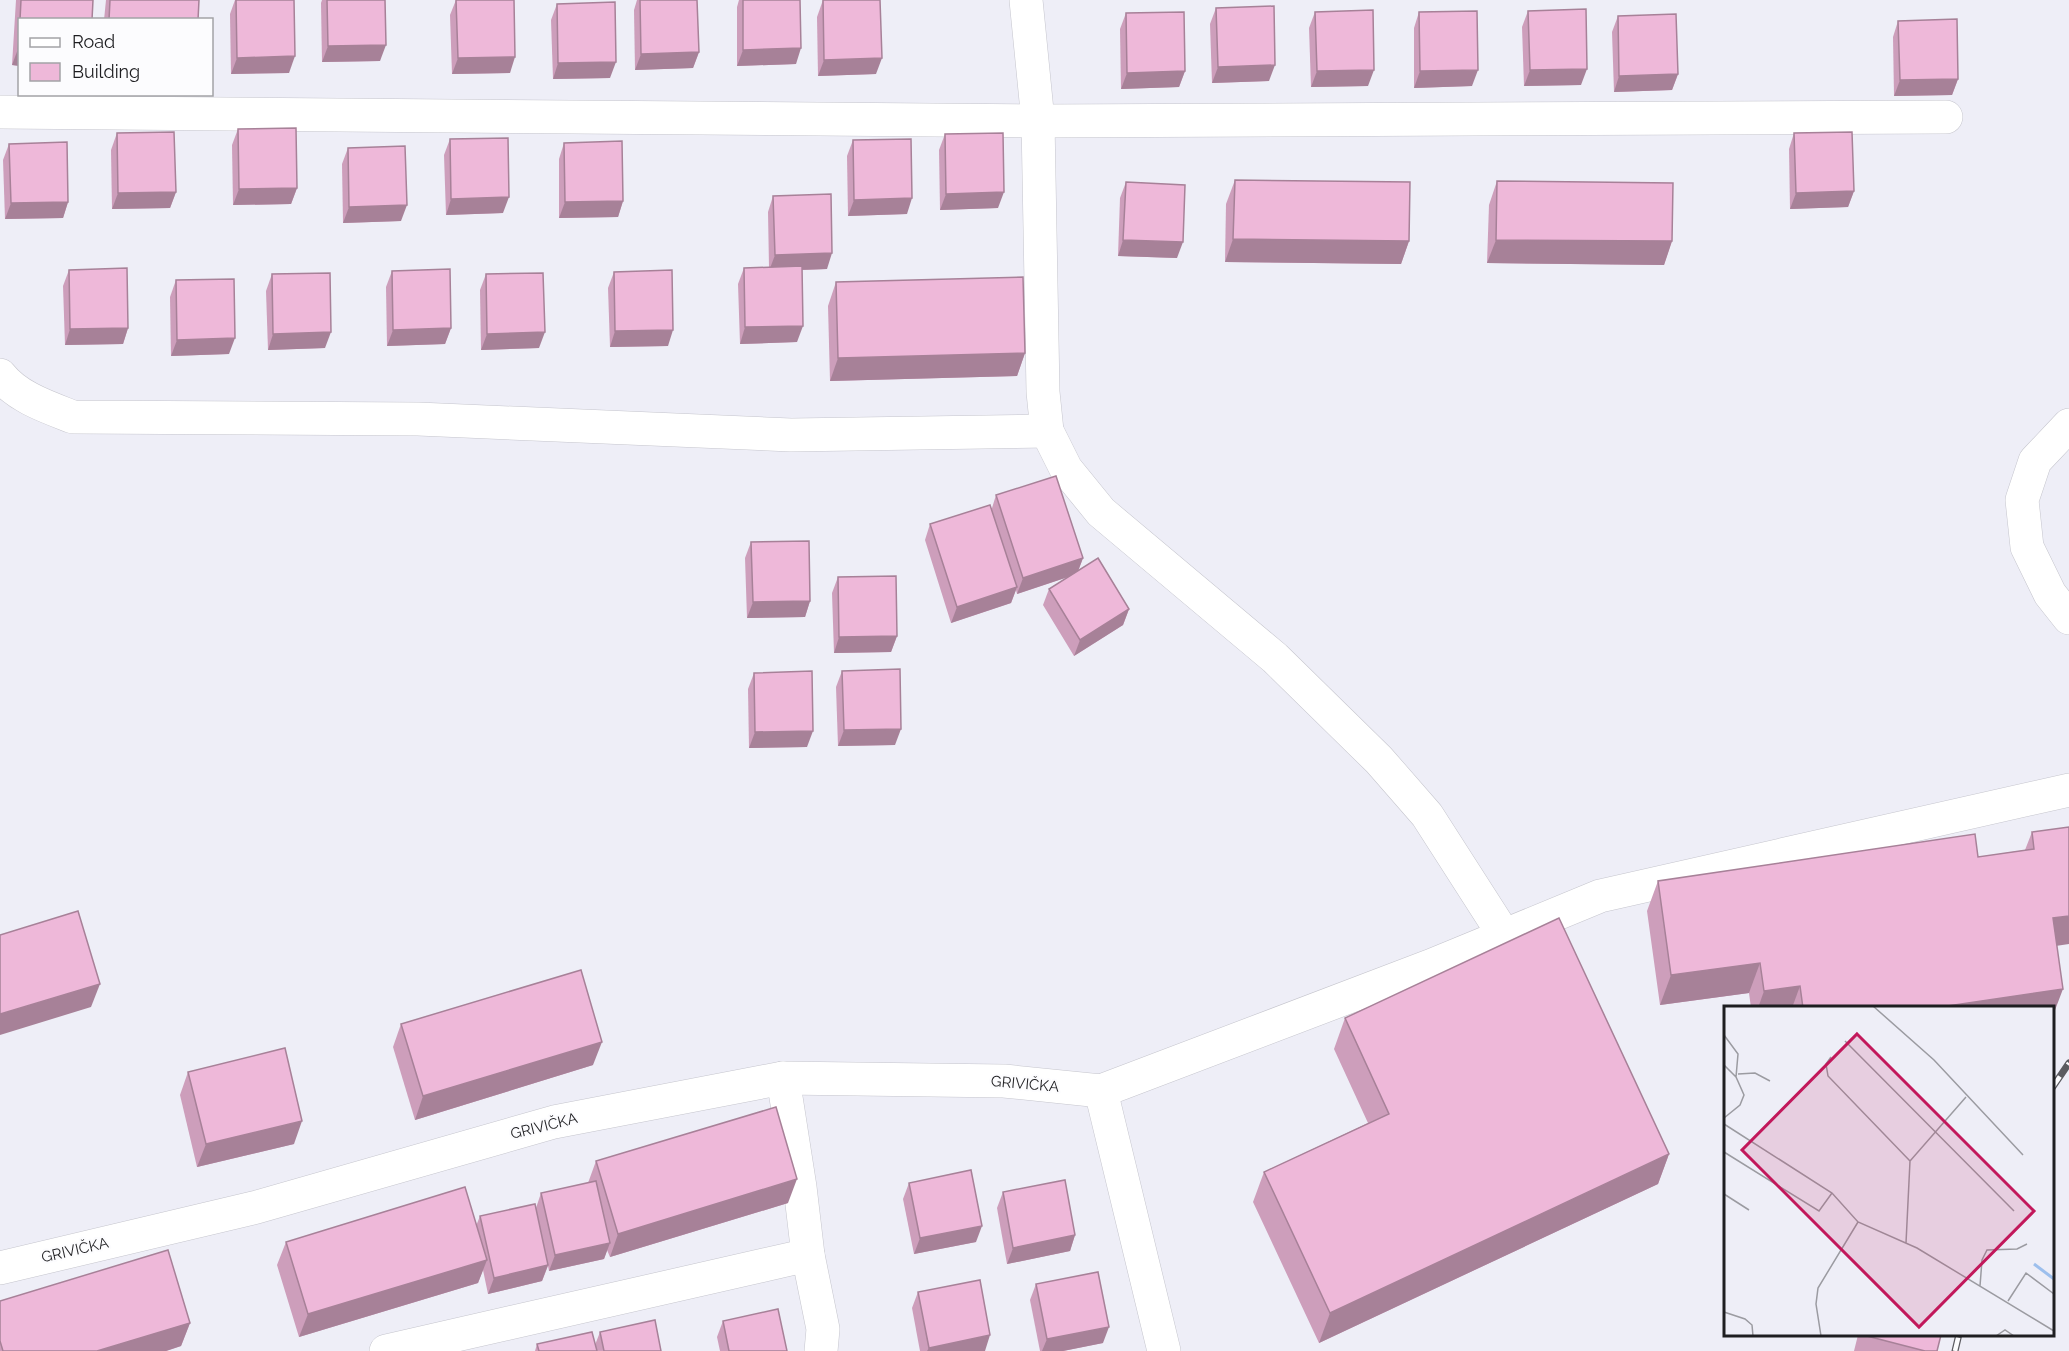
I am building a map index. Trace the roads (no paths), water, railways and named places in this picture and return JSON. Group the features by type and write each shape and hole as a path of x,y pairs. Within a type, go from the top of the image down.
{"street":[{"path":"1026,0 1038,121 1043,392 1047,431 1065,469 1101,512 1275,658 1379,760 1427,815 1504,935"},
{"path":"0,112 1038,121 1946,117"},
{"path":"0,375 8,385 38,403 73,417 418,419 791,435 1047,431"},
{"path":"2069,425 2035,460 2022,500 2027,547 2050,594 2069,618"},
{"path":"1164,1351 1101,1090 1430,966 1600,896 2069,790"},
{"path":"783,1078 808,1255 823,1329 821,1351"},
{"name":"GRIVIČKA","path":"0,1268 257,1207 554,1122 783,1078 1004,1081 1101,1090"},
{"path":"386,1351 808,1255"}],"railway":[{"path":"2054,1085 2069,1063"},
{"path":"1955,1351 1959,1336"}]}
